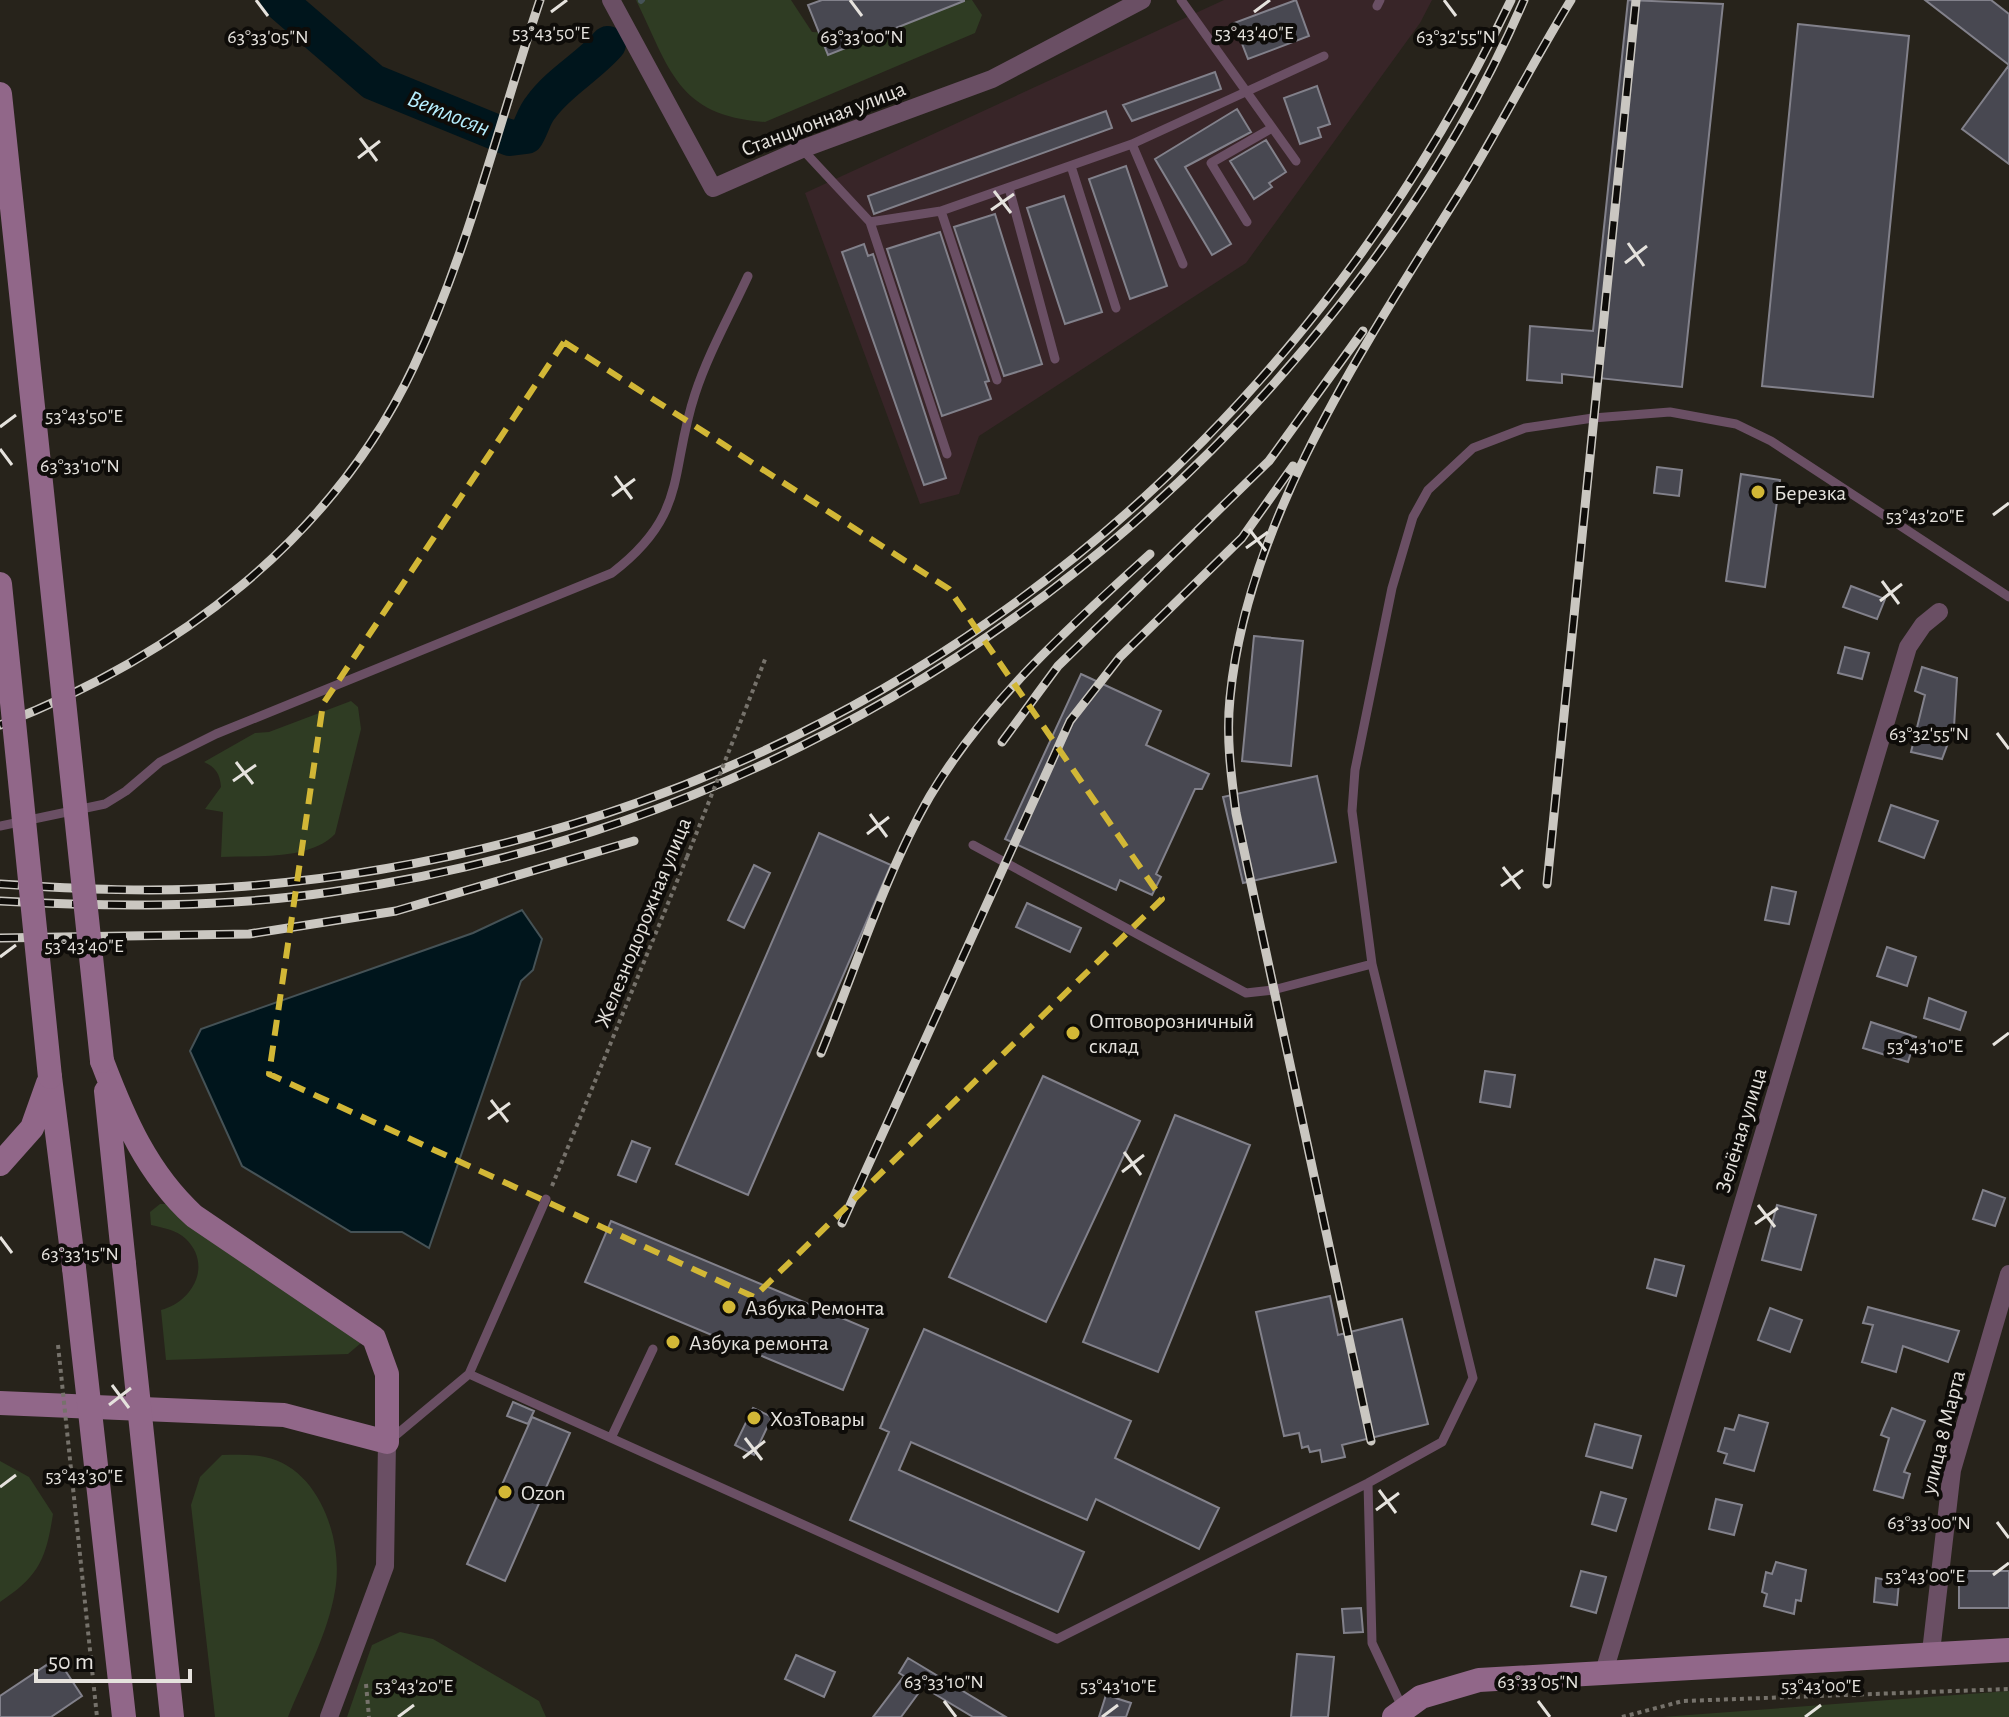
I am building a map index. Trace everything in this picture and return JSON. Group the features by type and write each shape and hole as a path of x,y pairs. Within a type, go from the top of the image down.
{"main road":[{"path":"0,94 172,1717"},
{"path":"0,584 50,1077 124,1717"},
{"path":"0,1403 284,1415 387,1442 387,1374 374,1338 194,1216 177,1201 138,1145 102,1061"},
{"path":"0,1164 32,1128 50,1077"},
{"path":"1398,1713 1421,1697 1460,1683 1931,1652 2009,1650"}],"street":[{"name":"Станционная улица","path":"611,0 713,188 802,149 992,79 1142,0"},
{"name":"Зелёная улица","path":"1604,1672 1908,647 1923,625 1939,612"},
{"name":"улица 8 Марта","path":"1931,1652 1952,1470 2009,1274"},
{"path":"329,1717 385,1566 387,1442"}],"lane":[{"path":"1181,0 1296,161"},
{"path":"870,222 941,211 1132,144 1324,56"},
{"path":"1247,222 1211,163 1272,128"},
{"path":"1132,144 1183,264"},
{"path":"802,149 870,222 947,454"},
{"path":"1071,166 1116,308"},
{"path":"1009,188 1055,359"},
{"path":"941,211 997,380"},
{"path":"0,826 105,804 126,791 160,762 216,734 612,573 634,556 667,512 677,482 694,397 748,276"},
{"path":"469,1374 1057,1639 1368,1483 1442,1442 1473,1378 1372,964 1355,852 1355,770 1392,588 1413,517 1428,490 1473,448 1525,428 1593,418 1670,412 1736,424 1771,441 2009,597"},
{"path":"973,845 1246,993 1273,990 1372,964"},
{"path":"387,1442 469,1374 546,1199"},
{"path":"611,1438 653,1349"},
{"path":"1368,1483 1372,1643 1398,1713"}],"path":[{"name":"Железнодорожная улица","path":"546,1199 766,657"},
{"path":"58,1344 97,1717"},
{"path":"366,1684 369,1717"},
{"path":"1622,1717 1683,1701 2009,1689"}],"highlighted area":[{"path":"564,342 949,589 1162,899 754,1297 269,1074 323,704"}],"shaded area":[{"path":"1224,0 1432,0 1420,23 1246,263 979,436 959,494 920,504 805,193"}],"green space":[{"path":"636,0 791,0 812,32 852,29 932,6 972,0 982,15 975,33 765,122 736,118 712,110 694,99 680,85 669,67"},
{"path":"351,701 358,707 361,729 335,834 324,843 296,853 221,857 223,812 205,809 221,787 216,771 204,762 255,733 269,732"},
{"path":"160,1204 167,1204 361,1343 348,1354 166,1360 161,1310 172,1306 190,1291 198,1271 198,1260 194,1249 182,1236 151,1225 150,1212"},
{"path":"222,1455 260,1456 284,1464 314,1491 331,1530 337,1572 332,1607 288,1717 215,1717 191,1505 200,1477"},
{"path":"0,1461 29,1477 53,1514 43,1555 32,1575 0,1602"},
{"path":"400,1632 433,1639 539,1701 546,1717 347,1717 372,1645"},
{"path":"2009,1691 2009,1717 1662,1717"}],"water":[{"path":"522,910 542,939 533,970 521,981 429,1248 402,1232 351,1232 242,1166 190,1051 201,1029 473,933"}],"building":[{"path":"822,0 964,1 828,55 808,5"},
{"path":"1296,0 1309,36 1248,59 1234,23"},
{"path":"1628,0 1723,4 1682,387 1562,374 1562,383 1527,380 1530,326 1593,331"},
{"path":"1925,0 1991,0 2009,14 2009,65"},
{"path":"1798,24 1909,36 1873,397 1762,386"},
{"path":"2009,65 2009,164 1962,129"},
{"path":"1215,72 1221,89 1132,121 1123,105"},
{"path":"1317,86 1330,124 1318,128 1321,137 1300,144 1284,98"},
{"path":"1237,109 1251,132 1185,167 1231,244 1212,255 1155,159"},
{"path":"1106,111 1112,128 874,214 868,196"},
{"path":"1266,140 1286,172 1269,183 1272,187 1254,199 1230,161"},
{"path":"1126,166 1167,286 1130,299 1089,179"},
{"path":"1064,196 1102,312 1065,324 1027,208"},
{"path":"995,214 1042,364 1004,376 954,227"},
{"path":"940,232 989,381 985,382 991,399 942,416 887,249"},
{"path":"864,244 868,256 873,254 946,478 924,485 842,252"},
{"path":"1657,467 1682,470 1679,496 1654,493"},
{"path":"1741,474 1780,480 1765,587 1726,581"},
{"path":"1851,586 1885,599 1877,619 1843,607"},
{"path":"1254,636 1303,641 1291,766 1242,761"},
{"path":"1845,647 1869,653 1862,679 1838,673"},
{"path":"1922,667 1957,678 1954,727 1942,759 1911,752 1925,695 1915,691"},
{"path":"1081,674 1161,711 1146,745 1209,774 1202,789 1195,789 1156,874 1161,877 1152,895 1120,880 1116,890 1005,839"},
{"path":"1317,776 1336,862 1243,883 1223,797"},
{"path":"1891,805 1938,821 1924,858 1879,841"},
{"path":"819,833 891,865 748,1195 676,1164"},
{"path":"754,865 770,873 744,928 728,920"},
{"path":"1772,887 1796,892 1789,924 1765,920"},
{"path":"1027,903 1081,928 1070,952 1016,927"},
{"path":"1887,947 1916,957 1907,986 1877,976"},
{"path":"1929,998 1966,1012 1960,1030 1924,1018"},
{"path":"1871,1022 1916,1037 1908,1062 1863,1048"},
{"path":"1485,1071 1515,1075 1510,1107 1480,1102"},
{"path":"1043,1076 1140,1121 1046,1322 949,1277"},
{"path":"1175,1115 1250,1145 1158,1372 1083,1342"},
{"path":"632,1141 650,1148 636,1182 618,1175"},
{"path":"1983,1190 2005,1198 1995,1226 1973,1219"},
{"path":"1777,1205 1816,1215 1801,1270 1762,1260"},
{"name":"Азбука Ремонта","path":"611,1221 868,1329 843,1390 585,1282"},
{"path":"1655,1259 1684,1266 1676,1296 1647,1288"},
{"path":"1330,1296 1338,1335 1402,1319 1428,1424 1342,1445 1345,1457 1322,1462 1320,1450 1310,1452 1308,1446 1302,1448 1299,1433 1284,1436 1256,1312"},
{"path":"1868,1307 1959,1331 1948,1362 1903,1346 1896,1372 1862,1362 1873,1325 1863,1323"},
{"path":"1770,1308 1802,1320 1790,1352 1758,1340"},
{"path":"924,1329 1131,1421 1115,1458 1219,1508 1199,1549 1096,1499 1087,1520 911,1442 899,1470 1084,1552 1058,1612 850,1520 889,1432 880,1428"},
{"path":"513,1402 534,1411 528,1424 507,1416"},
{"path":"753,1408 772,1417 754,1455 735,1445"},
{"path":"1892,1408 1925,1421 1904,1472 1910,1474 1903,1498 1874,1490 1889,1438 1881,1435"},
{"path":"1739,1415 1768,1423 1754,1471 1724,1463 1727,1454 1718,1451 1725,1428 1734,1430"},
{"path":"532,1417 570,1433 505,1581 467,1564"},
{"path":"1595,1424 1641,1436 1632,1468 1586,1456"},
{"path":"1601,1492 1626,1499 1616,1531 1592,1524"},
{"path":"1716,1499 1742,1505 1734,1535 1709,1529"},
{"path":"1776,1562 1806,1570 1801,1601 1796,1600 1794,1614 1764,1606 1767,1594 1762,1592 1766,1572 1772,1574"},
{"path":"1581,1571 1606,1577 1596,1613 1571,1606"},
{"path":"1959,1571 2009,1571 2009,1608 1959,1608"},
{"path":"1876,1578 1899,1582 1897,1605 1874,1602"},
{"path":"1361,1608 1363,1632 1344,1633 1342,1609"},
{"path":"1297,1654 1334,1657 1328,1717 1291,1717"},
{"path":"796,1655 835,1672 824,1697 785,1679"},
{"path":"57,1658 82,1696 51,1717 0,1717 0,1696"},
{"path":"908,1658 1006,1717 973,1717 923,1687 901,1717 873,1717 904,1676 899,1673"},
{"path":"1106,1695 1131,1703 1126,1717 1099,1717"}],"waterway":[{"name":"Ветлосян","path":"278,0 373,82 510,138 526,136 548,98 608,44"}],"railway":[{"path":"0,725 65,697 127,665 186,627 242,585 293,538 339,486 380,429 434,322 467,231 540,0"},
{"path":"0,884 117,890 205,889 441,858 638,802 823,722 994,618 1149,493 1289,347 1410,182 1511,0"},
{"path":"0,901 125,905 248,901 331,892 479,864 622,822 760,766 892,697 1016,617 1132,524 1240,421 1338,307 1417,198 1464,121 1524,0"},
{"path":"1371,1441 1236,813 1229,742 1230,698 1241,631 1260,564 1286,498 1317,433 1388,307 1476,166 1571,0"},
{"path":"1547,884 1636,0"},
{"path":"1002,742 1058,666 1269,461 1363,331"},
{"path":"842,1223 1070,721 1120,657 1242,538 1293,466"},
{"path":"821,1053 899,857 930,796 952,762 1031,667 1150,554"},
{"path":"0,938 249,934 396,911 634,841"}],"place":[{"name":"Березка","path":"1758,492"},
{"name":"Оптоворозничный склад","path":"1073,1033"},
{"name":"Азбука Ремонта","path":"729,1307"},
{"name":"Азбука ремонта","path":"673,1342"},
{"name":"ХозТовары","path":"754,1418"},
{"name":"Ozon","path":"505,1492"}]}
